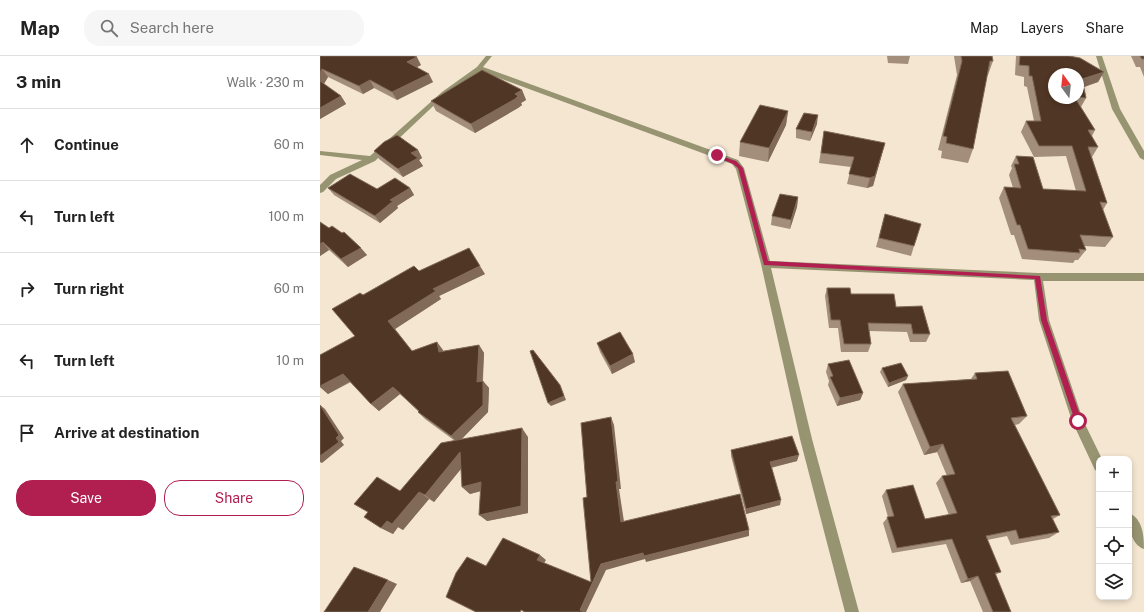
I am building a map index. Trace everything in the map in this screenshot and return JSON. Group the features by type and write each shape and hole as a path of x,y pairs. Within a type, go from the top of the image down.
{"street":[{"path":"320,190 333,177 372,159 444,93 479,68 489,56"},
{"path":"1099,56 1116,108 1144,158"},
{"path":"479,68 735,162 740,168 766,264 806,439 852,612"},
{"path":"320,153 372,159"},
{"path":"766,264 1038,277 1144,277"},
{"path":"1038,277 1044,320 1078,421 1096,460"},
{"path":"1132,524 1144,543"}],"building":[{"path":"320,56 414,56 417,57 407,62 429,74 392,92 370,80 359,86 322,69 320,73"},
{"path":"961,56 992,56 993,61 990,61 973,149 946,143 947,137 943,136 962,61"},
{"path":"1020,56 1069,56 1080,58 1104,72 1084,78 1084,68 1048,68 1048,104 1079,104 1095,130 1088,130 1098,147 1088,147 1107,203 1100,202 1113,237 1080,235 1086,250 1079,249 1080,253 1028,249 1020,225 1017,225 1004,187 1021,188 1014,164 1019,164 1016,156 1033,157 1043,189 1086,191 1072,146 1039,146 1026,121 1041,121 1032,76 1029,76 1029,66 1019,65"},
{"path":"482,70 522,90 515,94 518,96 515,99 471,124 431,101"},
{"path":"320,81 341,96 320,108"},
{"path":"760,105 788,111 769,148 740,142"},
{"path":"804,113 818,115 812,132 796,129"},
{"path":"824,131 885,143 875,176 870,178 849,174 854,157 821,153"},
{"path":"397,135 418,150 411,153 418,158 398,169 374,151 384,142"},
{"path":"350,174 377,189 395,178 410,188 390,200 393,201 375,216 328,188"},
{"path":"780,194 798,197 791,220 772,216"},
{"path":"885,214 921,224 914,246 879,238"},
{"path":"320,222 329,228 332,226 342,233 344,232 361,248 341,259 323,242 320,244"},
{"path":"469,248 480,266 433,289 436,291 388,321 412,351 437,342 439,352 479,345 477,382 483,381 483,405 451,436 418,412 419,411 393,387 371,404 343,374 320,386 320,355 355,336 332,309 360,293 363,295 414,266 419,271"},
{"path":"827,288 850,288 851,294 894,294 896,307 922,306 930,334 913,334 911,324 868,323 871,344 844,344 840,320 831,320"},
{"path":"620,332 633,354 610,366 597,343"},
{"path":"533,350 560,385 564,396 548,403 530,351"},
{"path":"849,360 863,393 840,398 830,377 833,376 828,364"},
{"path":"901,363 908,376 889,383 882,368"},
{"path":"1008,371 1027,416 1011,418 1060,515 1051,516 1059,532 1019,539 1016,530 986,536 1001,572 995,573 1011,612 993,612 978,576 968,579 952,539 897,548 887,517 894,516 886,490 913,485 925,519 957,513 942,476 955,474 943,444 930,447 903,384 977,379 975,373"},
{"path":"320,405 339,435 336,438 339,442 320,456"},
{"path":"611,417 621,522 740,494 749,530 644,556 643,553 601,564 580,610 583,612 525,612 521,610 520,612 476,612 446,597 456,573 467,557 486,566 503,538 540,555 537,560 591,582 583,498 587,497 581,423"},
{"path":"522,428 521,506 479,515 481,482 462,487 460,452 425,495 419,492 392,524 387,521 381,528 364,517 368,512 354,504 377,477 400,491 441,443"},
{"path":"792,436 799,455 770,462 781,500 746,509 731,450"},
{"path":"354,567 388,580 368,612 324,612"}],"route":[{"path":"717,155 735,162 740,168 766,264 1038,277 1044,320 1078,421"}]}
